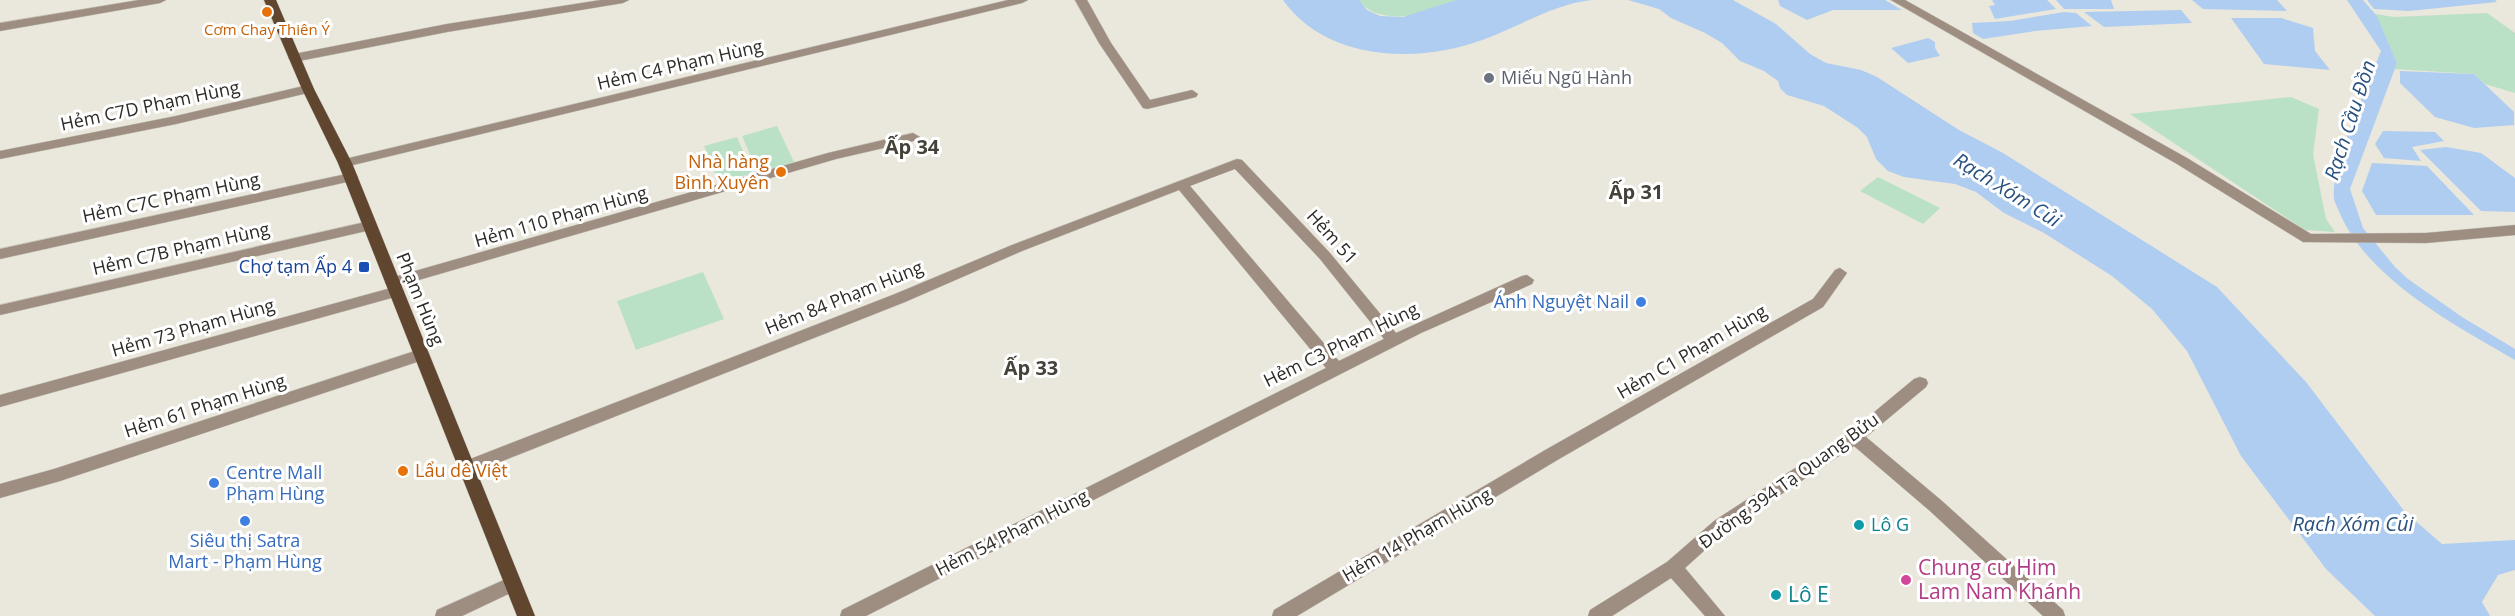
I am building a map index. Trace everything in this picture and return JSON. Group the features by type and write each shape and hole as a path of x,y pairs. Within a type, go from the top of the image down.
{"main road":[{"name":"Phạm Hùng","path":"270,0 308,89 348,170 526,616"}],"street":[{"path":"0,27 160,0"},
{"path":"294,58 436,30 623,0"},
{"name":"Hẻm C4 Phạm Hùng","path":"348,170 1022,0"},
{"path":"1081,0 1105,43 1147,105 1192,94"},
{"path":"1897,0 2182,161 2308,239 2426,238 2515,230"},
{"name":"Hẻm C7D Phạm Hùng","path":"0,155 176,120 308,89"},
{"name":"Hẻm 110 Phạm Hùng","path":"394,287 834,156 913,137"},
{"name":"Hẻm 84 Phạm Hùng","path":"466,468 1237,163"},
{"name":"Hẻm 51","path":"1237,163 1325,256 1394,340"},
{"name":"Hẻm C7C Phạm Hùng","path":"0,254 348,170"},
{"path":"1183,186 1336,369"},
{"name":"Hẻm C7B Phạm Hùng","path":"0,310 370,226"},
{"name":"Hẻm C1 Phạm Hùng","path":"1553,454 1769,328 1818,303 1840,273"},
{"name":"Hẻm C3 Phạm Hùng","path":"1175,450 1394,340 1527,280"},
{"name":"Hẻm 73 Phạm Hùng","path":"0,401 394,287"},
{"name":"Hẻm 61 Phạm Hùng","path":"0,492 421,355"},
{"name":"Đường 394 Tạ Quang Bửu","path":"1597,616 1673,567 1720,526 1855,437 1920,383"},
{"path":"1855,437 1951,519 2056,616"},
{"name":"Hẻm 54 Phạm Hùng","path":"849,616 1175,450"},
{"name":"Hẻm 14 Phạm Hùng","path":"1281,616 1553,454"},
{"path":"1673,567 1716,616"},
{"path":"444,616 513,584"}],"green space":[{"path":"1359,0 1456,0 1434,11 1391,16 1378,14"},
{"path":"2487,13 2515,33 2515,93 2485,84 2474,74 2394,69 2397,63 2376,14 2394,17"},
{"path":"2291,97 2319,109 2313,154 2326,219 2335,232 2305,230 2130,114"},
{"path":"777,126 794,162 758,173 742,136"},
{"path":"737,137 753,173 719,183 704,146"},
{"path":"1878,177 1940,208 1923,224 1860,191"},
{"path":"703,272 724,319 636,350 617,301"}],"water":[{"path":"1283,0 1359,0 1367,10 1380,16 1403,17 1456,0 1592,0 1564,6 1485,39 1459,47 1404,54 1376,52 1349,46 1324,36 1302,21"},
{"name":"Rạch Xóm Củi","path":"1628,0 1733,0 1776,24 1810,54 1826,63 1861,70 1877,77 1959,130 2003,153 2217,287 2306,382 2405,512 2442,544 2515,540 2515,570 2498,575 2482,602 2490,616 2375,616 2326,569 2241,456 2187,351 2152,309 2112,276 2044,233 2004,213 1976,192 1955,184 1904,177 1888,171 1876,159 1867,137 1858,128 1824,106 1787,95 1780,88 1778,81 1764,71 1740,61 1722,43 1705,33 1671,18 1659,9"},
{"path":"1778,0 1885,0 1902,10 1833,10 1807,20 1780,6"},
{"path":"1992,0 2047,0 2056,9 1995,19 1989,6 1995,5"},
{"path":"2056,0 2111,0 2114,9 2064,9"},
{"path":"2192,0 2277,0 2287,11 2203,9"},
{"path":"2347,0 2363,0 2377,16 2397,63 2350,189 2363,228 2395,267 2408,279 2462,317 2515,349 2515,360 2441,316 2393,281 2372,261 2341,216 2334,199 2338,167 2351,125 2381,51"},
{"path":"2367,0 2495,0 2497,2 2409,11 2374,9"},
{"path":"2181,10 2192,23 2104,27 2084,12"},
{"path":"2064,12 2076,13 2092,26 1983,39 1973,33 1972,23 2010,21"},
{"path":"2231,18 2281,18 2313,28 2315,51 2330,70 2264,64"},
{"path":"1928,38 1935,42 1935,48 1940,56 1908,63 1891,48"},
{"path":"2400,71 2474,74 2514,112 2514,125 2474,128 2435,117 2400,83"},
{"path":"2383,131 2435,132 2444,141 2412,147 2421,161 2384,158 2375,144"},
{"path":"2446,147 2481,153 2515,178 2515,212 2481,211 2420,150"},
{"path":"2372,163 2427,166 2474,215 2376,215 2362,191"}],"place":[{"name":"Cơm Chay Thiên Ý","path":"267,12"},
{"name":"Miếu Ngũ Hành","path":"1489,78"},
{"name":"Nhà hàng Bình Xuyên","path":"781,172"},
{"name":"Chợ tạm Ấp 4","path":"364,267"},
{"name":"Ánh Nguyệt Nail","path":"1641,302"},
{"name":"Lẩu dê Việt","path":"403,471"},
{"name":"Centre Mall Phạm Hùng","path":"214,483"},
{"name":"Siêu thị Satra Mart - Phạm Hùng","path":"245,521"},
{"name":"Lô G","path":"1859,525"},
{"name":"Chung cư Him Lam Nam Khánh","path":"1906,580"},
{"name":"Lô E","path":"1776,595"}],"district":[{"name":"Ấp 34","path":"912,147"},
{"name":"Ấp 31","path":"1636,192"},
{"name":"Ấp 33","path":"1031,368"}],"water label":[{"name":"Rạch Cầu Đồn","path":"2350,120"}]}
